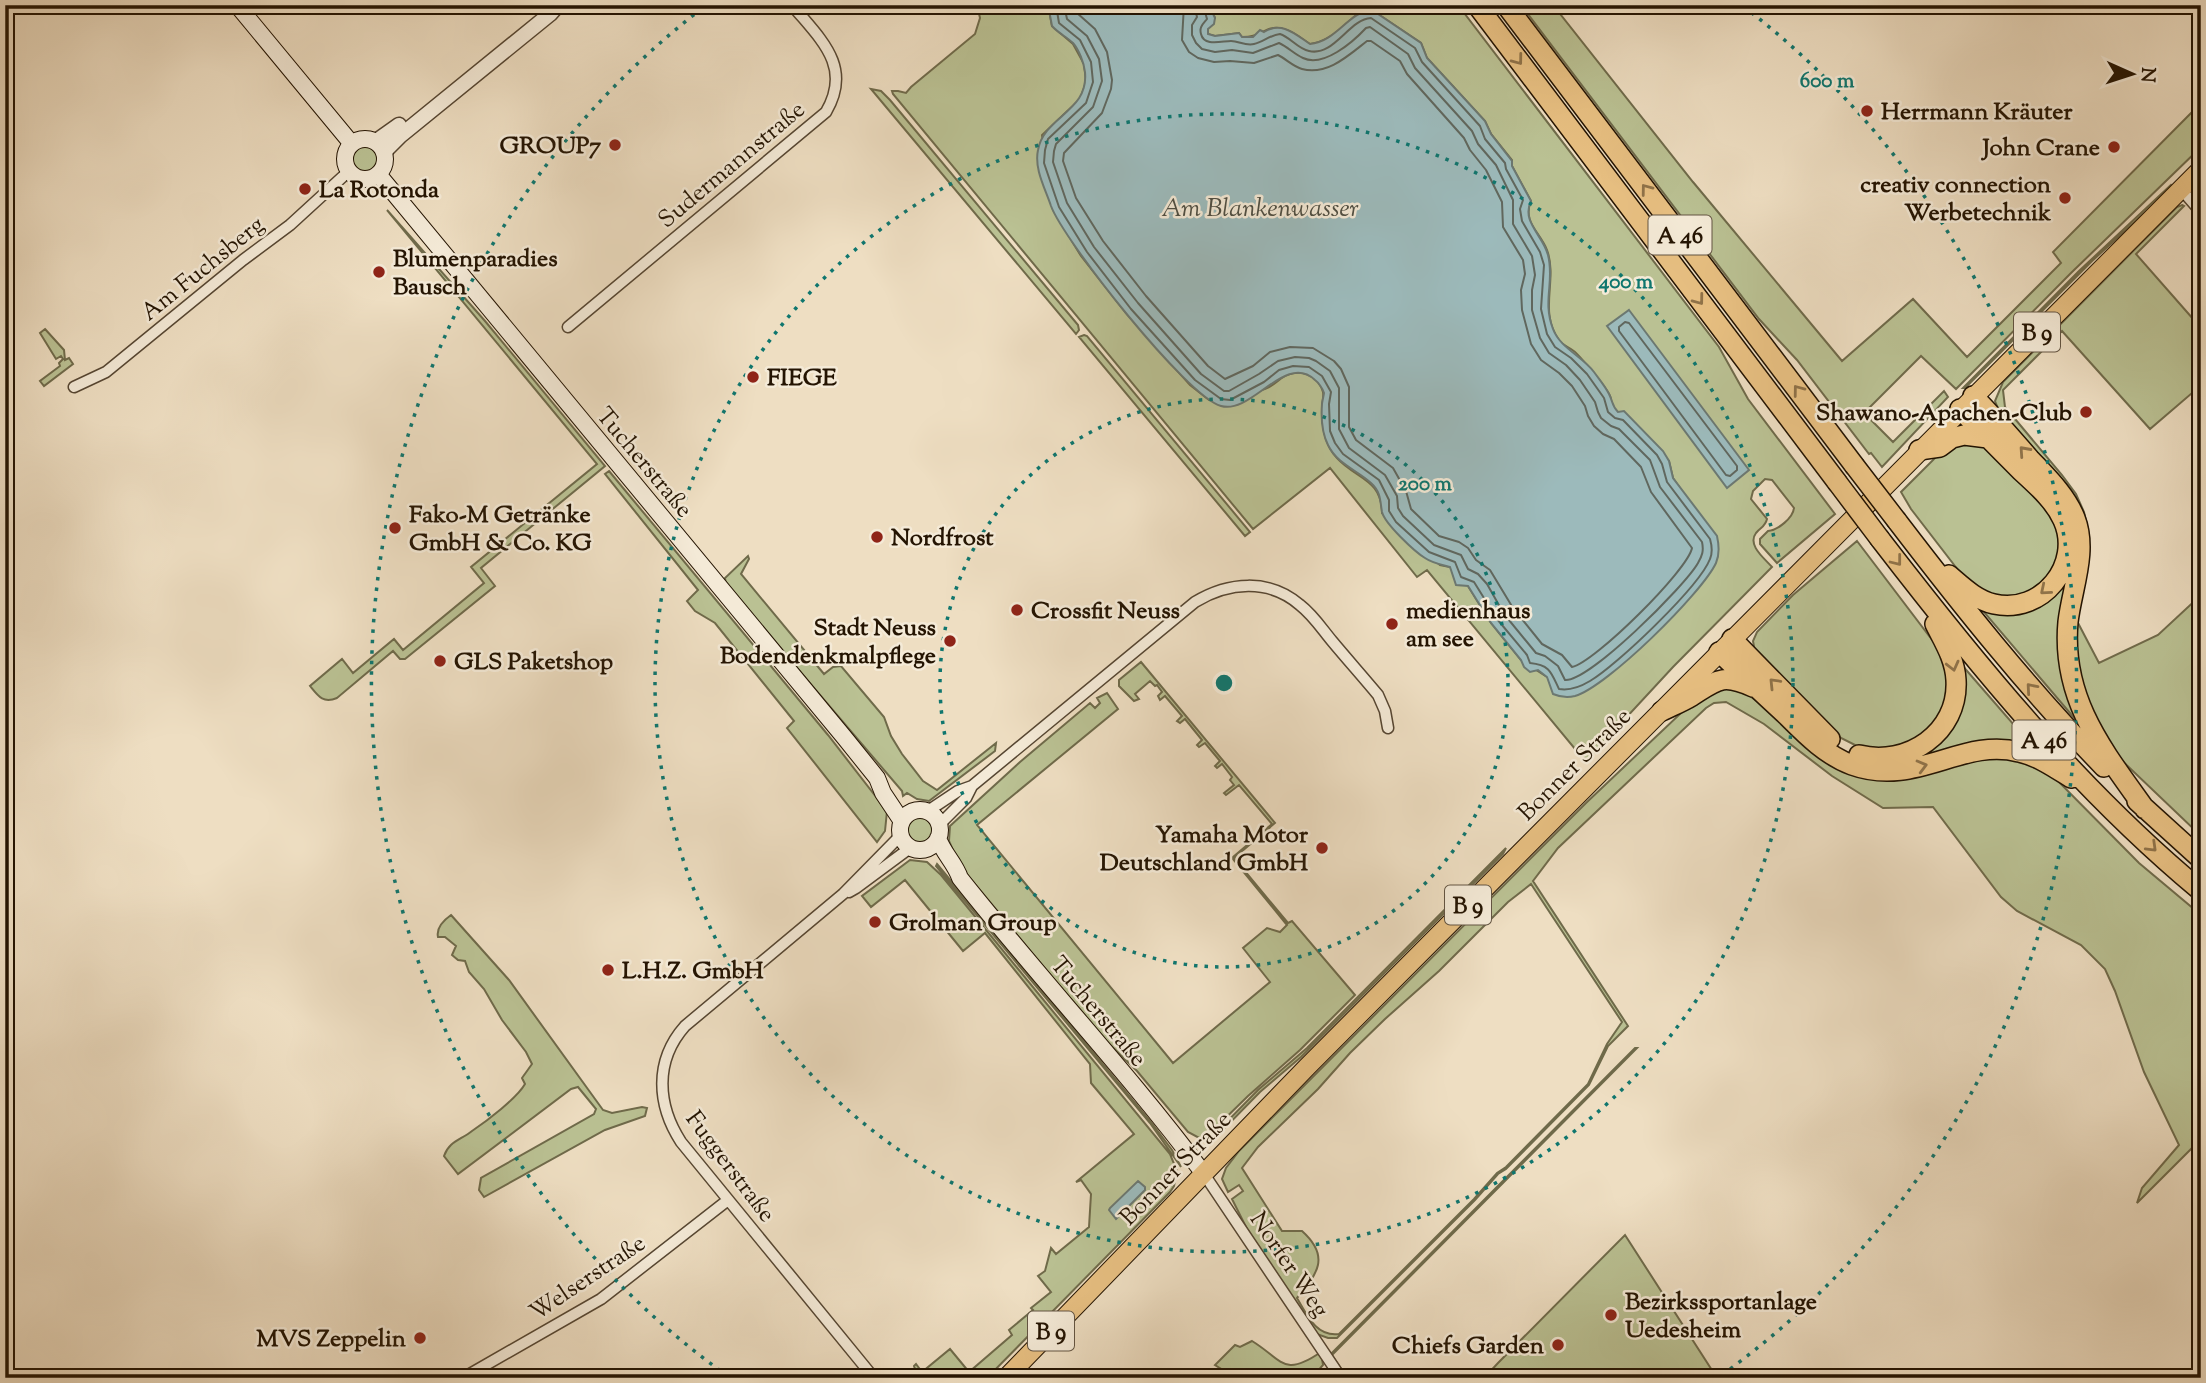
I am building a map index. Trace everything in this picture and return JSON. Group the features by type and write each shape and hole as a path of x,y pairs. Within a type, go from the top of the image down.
{"highway":[{"name":"A 46","path":"1477,5 1913,583 1987,675 2043,740 2201,891"},
{"name":"A 46","path":"1506,5 1986,636 2061,723 2145,809 2201,859"},
{"path":"1923,555 1975,596 1996,605 2021,604 2034,599 2045,592 2063,571 2068,547 2067,531 2062,519 2045,494 1988,438 1966,403"},
{"path":"1966,403 2053,484 2075,519 2080,547 2068,621 2068,660 2072,681 2088,725 2145,809"},
{"path":"1919,450 1940,447 1952,438 1964,435 1988,438"},
{"path":"1726,645 1841,747 1872,758 1904,755 1922,746 1938,732 1950,714 1956,683 1948,648 1913,583"},
{"path":"1726,645 1759,691 1825,751 1853,766 1882,772 1899,771 1974,752 2009,750 2038,759 2105,802"},
{"path":"1662,711 1717,681 1736,681 1759,691"}],"main road":[{"path":"237,5 352,144"},
{"path":"364,138 379,147 384,164 378,174 360,179 349,171 345,158 352,144 364,138"},
{"name":"Bonner Straße","path":"1006,1378 1307,1067 2201,169"},
{"name":"Tucherstraße","path":"378,174 877,778 883,793 920,830 933,855 949,873 960,878 1127,1077 1204,1174"}],"street":[{"path":"379,147 548,5"},
{"path":"379,147 400,136 558,5"},
{"name":"Sudermannstraße","path":"568,327 826,111 836,91 836,67 828,48 792,5"},
{"name":"Am Fuchsberg","path":"74,387 106,372 290,225 349,171"},
{"path":"2181,189 2201,212"},
{"path":"920,830 958,791 972,786 1187,608 1210,594 1234,586 1248,585 1270,589 1301,606 1378,695 1388,728"},
{"path":"920,830 966,798 972,786"},
{"name":"Fuggerstraße","path":"874,1378 681,1142 671,1126 661,1090 665,1059 675,1038 693,1017 920,830"},
{"name":"Fuggerstraße","path":"843,894 856,888 920,830"},
{"name":"Norfer Weg","path":"1204,1174 1341,1378"},
{"name":"Welserstraße","path":"463,1378 601,1298 728,1200"}],"green space":[{"path":"977,5 1048,5 1052,26 1073,44 1084,64 1086,82 1080,99 1042,135 1053,210 1081,256 1126,313 1190,385 1209,400 1260,390 1290,374 1304,373 1316,380 1323,392 1323,428 1333,453 1344,465 1373,486 1381,502 1382,513 1440,565 1450,567 1468,586 1491,623 1521,660 1547,677 1691,504 1673,478 1669,461 1612,407 1610,397 1600,381 1576,353 1559,340 1550,318 1550,261 1544,244 1530,221 1531,201 1512,166 1512,160 1491,134 1485,121 1427,58 1421,43 1372,10 1357,15 1317,43 1310,44 1280,28 1242,37 1239,33 1215,36 1208,34 1207,29 1215,18 1209,5 1458,5 1719,347 1748,399 1835,514 1777,563 1760,544 1760,539 1768,531 1784,523 1794,508 1772,480 1765,479 1753,491 1751,499 1767,519 1756,533 1754,542 1755,547 1772,567 1673,667 1587,760 1580,755 1427,570 1417,577 1330,468 1253,529 893,94 892,91 906,93 975,34 980,18"},
{"path":"1521,5 1553,5 1693,182 1842,361 1913,299 1967,357 2061,263 2053,252 2201,103 2201,147 1956,389 1921,356 1864,413 1893,442 1944,391 1948,397 1882,467 1797,360 1759,319"},
{"path":"871,89 881,91 890,100 1078,325 1076,334"},
{"path":"364,144 370,145 378,153 378,165 370,173 364,174 358,173 350,165 349,159 350,153 358,145"},
{"path":"2171,185 2173,187 2092,261 1963,388 2079,271"},
{"path":"2182,205 2184,206 2136,254 2201,328 2201,402 2192,393 2150,429 2062,331 2003,390 2005,407 2062,475 2076,494 2084,512 2089,534 2088,561 2077,621 2099,663 2158,635 2201,595 2201,836 2114,753 2093,724 2079,690 2072,654 2073,618 2084,547 2081,523 2058,477 1999,411 1995,401 2003,382"},
{"path":"387,210 485,321 605,466 481,568 495,586 405,659 400,659 393,651 337,698 328,700 318,696 310,686 342,659 353,673 394,639 403,650 484,583 471,567 597,464"},
{"path":"45,329 64,350 65,360 69,358 73,364 44,386 40,381 60,366 59,363 63,359 61,356 56,359 40,333"},
{"path":"1084,335 1250,532 1245,536 1079,337"},
{"path":"1981,417 2054,496 2071,523 2076,549 2065,616 2064,656 2072,695 2087,733 1978,605 2008,609 2026,607 2044,598 2066,571 2071,550 2068,530 2059,511 2046,492 1978,424 1976,421"},
{"path":"1967,439 1996,453 2056,521 2061,552 2041,589 2004,602 1965,579 1901,492 1947,446"},
{"path":"609,471 828,735 887,811 885,831 877,842 787,728 794,721 715,623 695,611 687,601 698,590 605,474"},
{"path":"1857,541 1942,653 1949,672 1947,702 1932,730 1903,748 1872,750 1833,734 1755,652 1753,641 1757,632 1793,595"},
{"path":"748,556 741,574 824,674 833,667 841,666 884,717 891,736 923,781 937,790 996,743 995,751 929,801 917,799 907,793 903,796 902,791 726,585 725,578"},
{"path":"1141,662 1275,823 1234,858 1288,923 1292,921 1355,995 1203,1140 1188,1132 1137,1071 1102,1037 950,854 953,850 949,841 950,826 1090,703 1095,708 1100,703 1097,698 1107,693 1118,709 977,825 1173,1063 1270,982 1243,948 1267,928 1280,932 1287,925 1232,858 1272,824 1239,785 1226,795 1224,793 1234,785 1230,780 1232,777 1222,764 1217,768 1215,766 1220,761 1205,743 1199,747 1197,745 1202,740 1185,719 1180,723 1177,721 1182,716 1165,696 1160,700 1158,696 1162,692 1157,685 1150,681 1135,694 1139,699 1134,701 1119,686 1119,680"},
{"path":"1961,664 2040,755 1915,763 1840,754 1813,731 1846,754 1933,743"},
{"path":"1719,687 1744,692 1830,762 1988,756 2030,761 2057,780 2139,863 2201,915 2201,1139 2137,1203 2142,1188 2179,1145 2144,1072 2105,969 2081,945 2017,911 2001,897 1933,807 1883,808 1832,776 1764,724 1726,702 1714,703 1558,848 1533,881 1628,1026 1608,1046 1589,1085 1337,1338 1314,1333 1247,1229 1232,1199 1243,1191 1239,1185 1228,1192 1222,1179 1226,1168 1239,1151 1586,803 1700,695","holes":["1531,884 1622,1022 1607,1044 1588,1084 1339,1334 1324,1332 1313,1324 1297,1298 1315,1273 1318,1265 1316,1249 1302,1231 1282,1231 1242,1168 1258,1147 1318,1089 1350,1053 1439,971 1508,902"]},
{"path":"920,816 930,820 934,830 930,840 920,844 910,840 906,830 910,820"},
{"path":"1506,848 1301,1057 1260,1092 1216,1137 1209,1140 1258,1090 1307,1048"},
{"path":"910,860 927,862 941,875 1170,1154 1177,1171 1170,1192 987,1378 904,1378 915,1369 916,1364 922,1372 950,1349 969,1372 1012,1335 1009,1330 1051,1292 1038,1276 1045,1271 1051,1248 1056,1254 1089,1227 1091,1194 1081,1180 1076,1182 1134,1134 1091,1083 1090,1064 985,933 963,951 905,880 871,907 862,896"},
{"path":"937,864 1151,1122 1181,1167 1150,1123"},
{"path":"451,915 509,980 603,1110 612,1113 647,1108 645,1116 605,1130 484,1197 479,1190 481,1178 594,1114 596,1109 578,1087 571,1089 458,1174 444,1156 452,1144 515,1096 525,1084 522,1078 532,1064 484,989 469,972 465,961 452,955 456,946 445,937 438,937 439,927"},
{"path":"1635,1048 1332,1355 1347,1378 1343,1378 1329,1356"},
{"name":"Bezirkssportanlage Uedesheim","path":"1625,1235 1717,1378 1484,1378 1498,1363"},
{"path":"1252,1341 1277,1360 1291,1365 1299,1364 1321,1352 1323,1365 1317,1372 1305,1378 1236,1378 1215,1365 1235,1345 1240,1347"}],"water":[{"name":"Am Blankenwasser","path":"1048,5 1209,5 1215,18 1208,34 1215,36 1239,33 1242,37 1253,37 1260,30 1264,32 1283,28 1310,44 1327,38 1356,16 1372,10 1421,43 1427,58 1485,121 1491,134 1512,161 1512,166 1531,201 1531,222 1550,264 1548,300 1550,319 1556,336 1594,372 1618,412 1624,411 1663,451 1669,461 1673,478 1717,536 1719,546 1716,563 1674,616 1630,658 1590,689 1572,697 1553,694 1547,677 1538,670 1530,672 1524,667 1491,623 1468,586 1456,585 1450,567 1428,560 1414,550 1384,517 1380,497 1374,486 1332,452 1322,425 1324,393 1316,381 1304,373 1292,374 1280,378 1245,402 1221,406 1204,396 1182,376 1128,316 1078,251 1051,206 1043,185 1037,157 1042,139 1048,129 1080,96 1085,72 1075,46 1052,26"},
{"path":"1629,310 1749,470 1727,488 1607,326"},
{"path":"1138,1181 1145,1190 1116,1219 1110,1208"}],"place":[{"name":"Herrmann Kräuter","path":"1867,111"},
{"name":"GROUP7","path":"615,145"},
{"name":"John Crane","path":"2114,147"},
{"name":"La Rotonda","path":"305,189"},
{"name":"creativ connection Werbetechnik","path":"2065,198"},
{"name":"Blumenparadies Bausch","path":"379,272"},
{"name":"FIEGE","path":"753,377"},
{"name":"Shawano-Apachen-Club","path":"2086,412"},
{"name":"Fako-M Getränke GmbH & Co. KG","path":"395,528"},
{"name":"Nordfrost","path":"877,537"},
{"name":"Crossfit Neuss","path":"1017,610"},
{"name":"medienhaus am see","path":"1392,624"},
{"name":"Stadt Neuss Bodendenkmalpflege","path":"950,641"},
{"name":"GLS Paketshop","path":"440,661"},
{"name":"Yamaha Motor Deutschland GmbH","path":"1322,848"},
{"name":"Grolman Group","path":"875,922"},
{"name":"L.H.Z. GmbH","path":"608,970"},
{"name":"Bezirkssportanlage Uedesheim","path":"1611,1315"},
{"name":"MVS Zeppelin","path":"420,1338"},
{"name":"Chiefs Garden","path":"1558,1345"}]}
